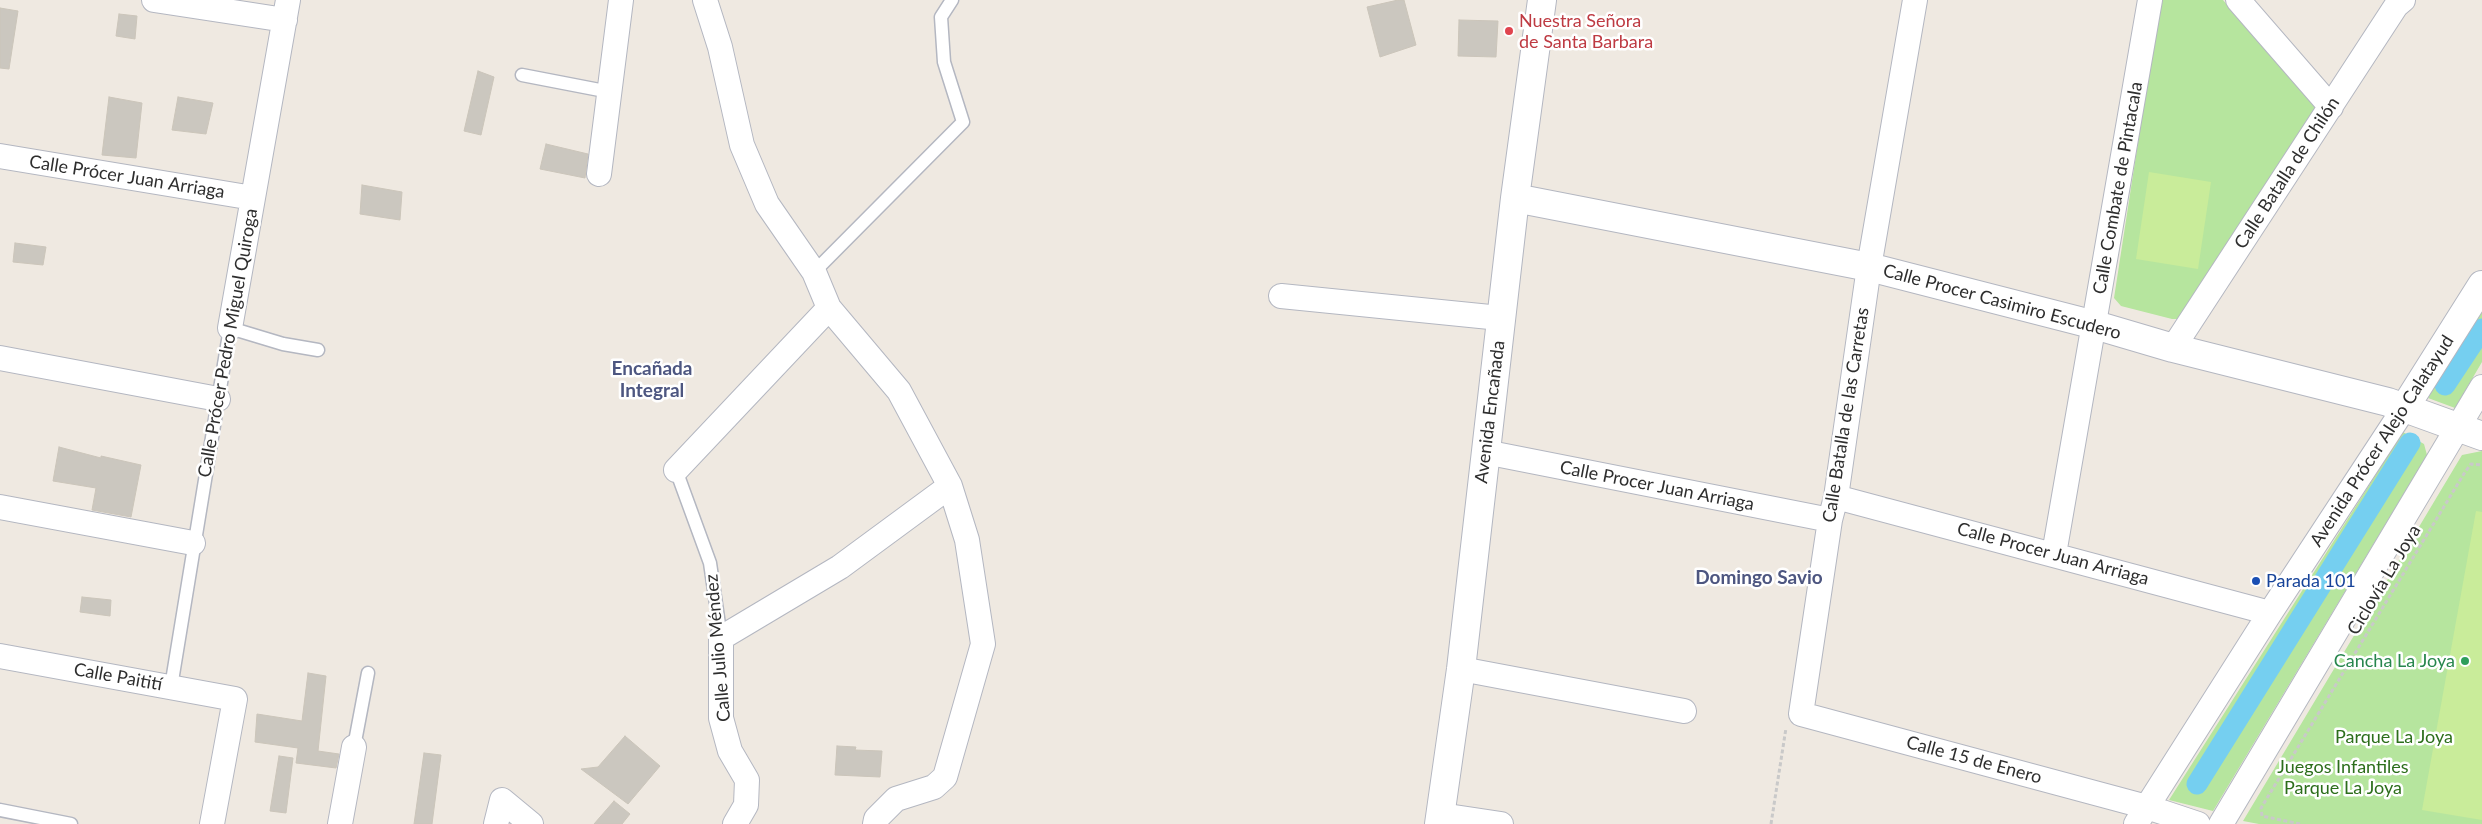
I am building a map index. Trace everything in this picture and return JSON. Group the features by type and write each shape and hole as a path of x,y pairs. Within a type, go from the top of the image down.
{"main road":[{"name":"Avenida Encañada","path":"1440,819 1461,669 1500,318 1542,0"},
{"name":"Calle Procer Casimiro Escudero","path":"1515,198 1869,267 2094,325 2173,348 2405,407 2482,436"},
{"name":"Avenida Prócer Alejo Calatayud","path":"2405,407 2482,285"}],"street":[{"path":"154,0 286,10"},
{"path":"599,174 621,0"},
{"path":"705,0 720,47 742,145 767,204 814,272 829,308 899,391 950,486 967,540 983,644 945,777 934,787 896,799 876,820 875,824"},
{"name":"Calle Batalla de las Carretas","path":"1800,714 1830,520 1836,497 1869,267 1915,0"},
{"name":"Calle Combate de Pintacala","path":"2054,554 2150,0"},
{"path":"2238,0 2330,107"},
{"name":"Calle Batalla de Chilón","path":"2173,348 2396,6 2403,0"},
{"name":"Calle Prócer Pedro Miguel Quiroga","path":"230,328 286,10"},
{"name":"Calle Prócer Juan Arriaga","path":"0,156 253,198"},
{"path":"1281,296 1500,318"},
{"path":"676,470 829,308"},
{"path":"0,358 218,399"},
{"path":"2221,824 2482,387"},
{"name":"Avenida Prócer Alejo Calatayud","path":"2141,816 2270,613 2405,407"},
{"name":"Calle Procer Juan Arriaga","path":"1485,452 1830,520"},
{"path":"720,638 840,567 950,486"},
{"name":"Calle Procer Juan Arriaga","path":"1836,497 2270,613"},
{"path":"0,507 193,543"},
{"name":"Calle Julio Méndez","path":"720,638 721,718 730,751 747,780 746,805 735,824"},
{"name":"Calle Paitití","path":"0,656 235,699 212,824"},
{"path":"1461,669 1684,711"},
{"name":"Calle 15 de Enero","path":"1800,714 2141,816 2198,824"},
{"path":"340,824 354,747"},
{"path":"496,824 502,800 531,824"},
{"path":"1440,819 1501,824"}],"lane":[{"path":"814,272 963,122 944,62 941,17 952,0"},
{"path":"522,75 610,92"},
{"path":"230,328 283,344 318,350"},
{"name":"Calle Prócer Pedro Miguel Quiroga","path":"171,687 193,543 230,328"},
{"name":"Calle Julio Méndez","path":"676,470 710,563 720,638"},
{"path":"354,747 368,673"},
{"path":"0,810 71,824"}],"path":[{"name":"Ciclovía La Joya","path":"2300,824 2262,816 2261,808 2465,472 2471,464 2482,465"},
{"path":"1771,824 1786,727 1800,714"}],"green space":[{"path":"2160,0 2223,0 2312,102 2315,108 2315,114 2180,319 2172,319 2121,306 2114,298"},
{"path":"2149,172 2211,182 2198,269 2136,259"},
{"path":"2482,306 2482,362 2455,408 2428,398"},
{"path":"2403,432 2424,444 2427,455 2213,811 2169,800"},
{"name":"Parque La Joya","path":"2482,451 2482,824 2259,824 2243,821 2462,455"},
{"name":"Cancha La Joya","path":"2476,511 2482,512 2482,820 2422,810"}],"building":[{"path":"1404,0 1416,45 1380,57 1367,7"},
{"path":"0,8 18,11 9,69 0,68"},
{"path":"119,14 137,16 135,39 116,36"},
{"path":"1459,20 1498,21 1496,57 1458,56"},
{"path":"478,71 494,77 481,135 464,131"},
{"path":"109,97 142,103 136,158 102,155"},
{"path":"178,97 213,103 206,134 172,130"},
{"path":"546,144 588,154 585,178 540,169"},
{"path":"362,185 402,192 400,220 360,214"},
{"path":"15,243 46,247 43,265 13,262"},
{"path":"59,447 101,458 101,456 141,465 131,517 92,510 96,488 53,481"},
{"path":"82,597 111,600 110,616 80,612"},
{"path":"308,673 326,676 318,751 339,754 336,768 296,763 298,748 255,742 257,714 302,721"},
{"path":"625,736 660,766 628,804 581,769 598,767"},
{"path":"837,746 856,747 855,750 882,751 880,777 835,775"},
{"path":"424,753 441,755 432,824 414,824"},
{"path":"279,756 293,758 286,813 270,811"},
{"path":"614,801 630,814 622,824 594,824"}],"waterway":[{"path":"2445,385 2482,329"},
{"path":"2197,784 2410,443"}],"place":[{"name":"Nuestra Señora de Santa Barbara","path":"1509,31"},
{"name":"Parada 101","path":"2256,581"},
{"name":"Cancha La Joya","path":"2465,661"}],"district":[{"name":"Encañada Integral","path":"652,380"},
{"name":"Domingo Savio","path":"1759,578"}],"park label":[{"name":"Juegos Infantiles Parque La Joya","path":"2343,778"}]}
